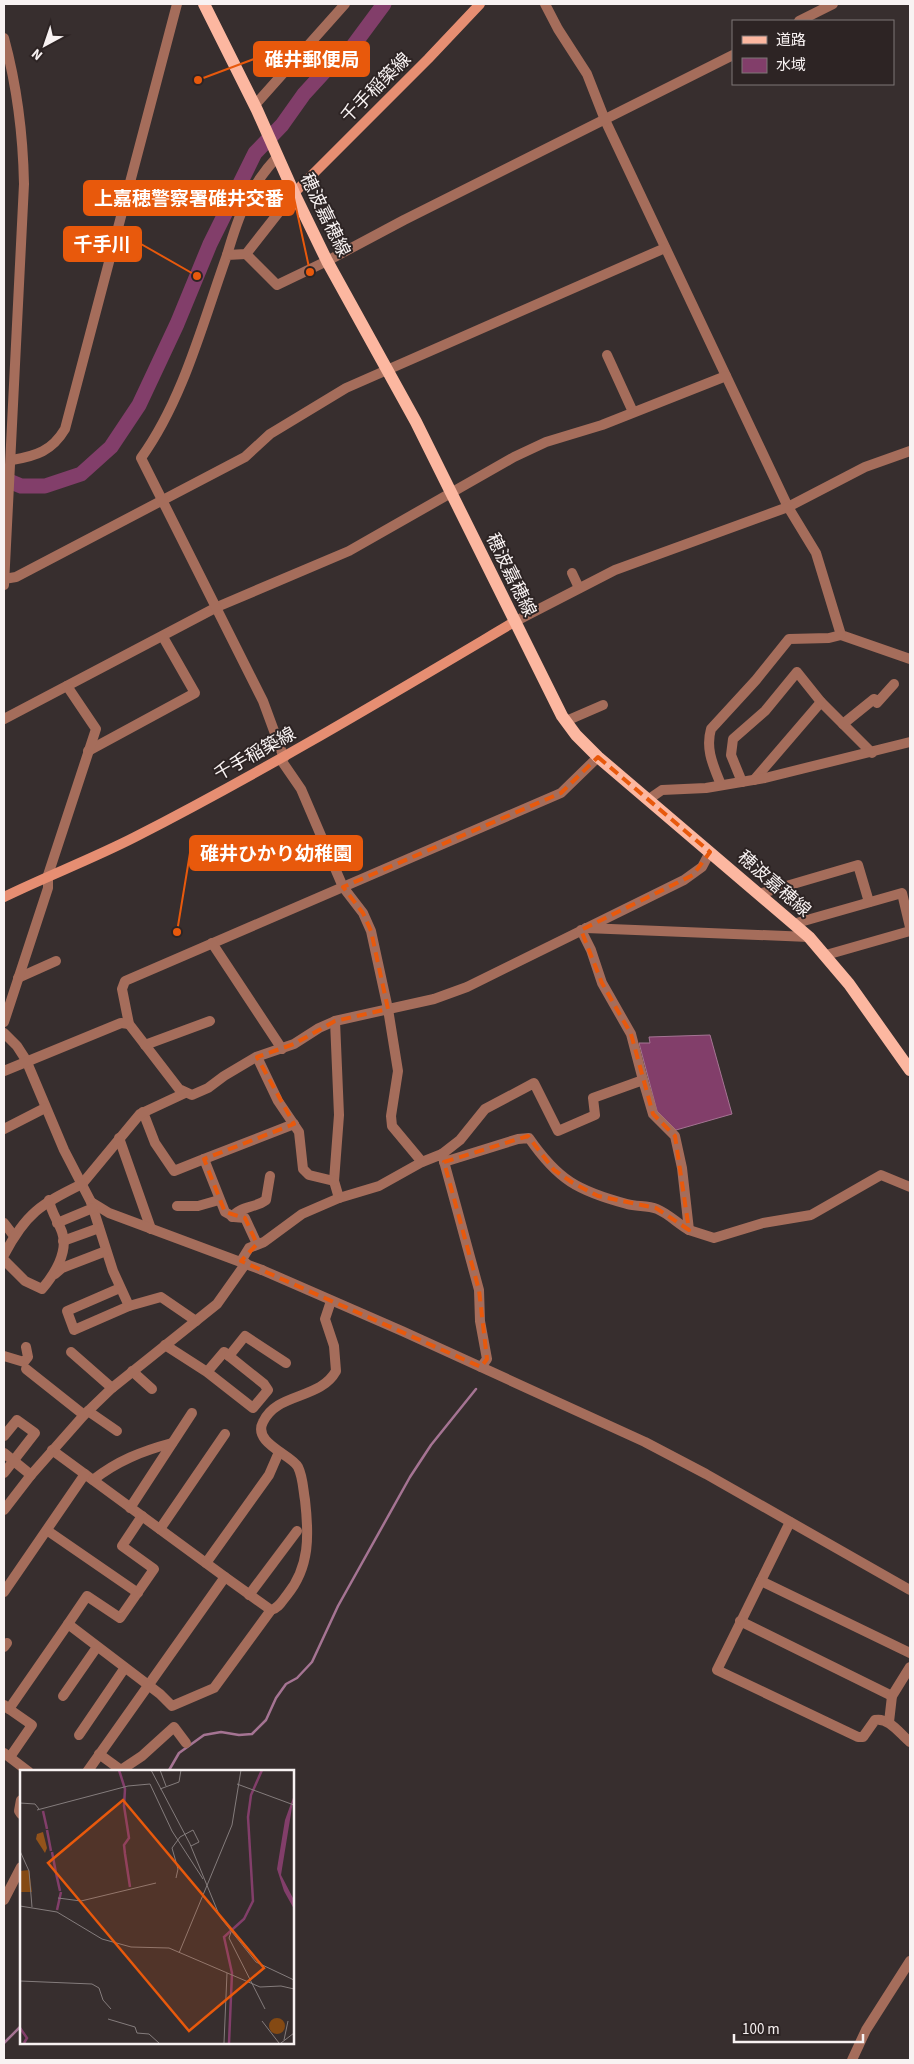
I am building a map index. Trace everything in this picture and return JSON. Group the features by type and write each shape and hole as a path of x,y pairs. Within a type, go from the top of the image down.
{"main road":[{"name":"穂波嘉穂線","path":"204,4 256,107 327,262 388,370 452,494 514,622 566,721 576,735 598,757 809,937 826,954 910,1070"},
{"name":"千手稲築線","path":"294,193 428,59 480,4"},
{"name":"千手稲築線","path":"4,897 48,875 133,838 283,759 514,622"}],"street":[{"path":"8,460 35,455 51,448 64,429 177,4"},
{"path":"256,107 345,4"},
{"path":"545,4 558,29 587,74 605,120 788,507 816,553 841,635"},
{"path":"801,20 833,4"},
{"path":"4,38 16,88 23,156 8,460 4,585"},
{"path":"227,255 246,254 277,285 327,262 404,220 732,56"},
{"path":"277,154 250,191 238,215 227,255 176,396 155,440 141,458 263,701 283,759 301,789 344,887 363,913 371,931 388,1009 398,1072 391,1116 392,1126 422,1162"},
{"path":"246,254 294,193"},
{"path":"4,579 16,577 245,457 270,434 346,388 388,370 414,356 665,248"},
{"path":"608,355 634,412"},
{"path":"4,719 217,607 267,584 294,577 349,552 514,457 546,442 602,425 726,376"},
{"path":"514,622 615,570 788,507 864,467 910,451"},
{"path":"572,573 579,588"},
{"path":"722,785 710,759 709,738 712,729 756,680 789,638 829,638 841,635 910,659"},
{"path":"88,751 195,693 163,637"},
{"path":"742,782 731,755 733,739 765,711 797,672 821,702 872,753"},
{"path":"843,724 874,699 877,703 894,684"},
{"path":"4,1022 48,888 48,875 96,729 66,686"},
{"path":"754,780 821,702"},
{"path":"566,721 603,705"},
{"path":"649,800 662,790 722,785 754,780 872,753 910,742"},
{"path":"598,757 561,793 125,981 122,989 129,1024 171,1080 185,1093 192,1095 208,1088 224,1076 257,1057 282,1049 335,1021 434,998 467,987 693,875 702,867 710,852"},
{"path":"759,894 858,865 869,902"},
{"path":"793,924 902,893 910,927"},
{"path":"583,929 809,937"},
{"path":"583,929 602,983 631,1034 653,1114 675,1136 682,1168 689,1230"},
{"path":"826,954 910,931"},
{"path":"212,943 282,1049"},
{"path":"18,978 56,961"},
{"path":"145,1045 210,1021"},
{"path":"335,1021 339,1115 334,1180 339,1198"},
{"path":"4,1071 26,1060 121,1022 129,1024"},
{"path":"4,1033 17,1046 26,1060 46,1108 92,1205 106,1250 129,1306"},
{"path":"257,1057 278,1101 301,1138 303,1169 309,1175 334,1180"},
{"path":"443,1158 485,1110 534,1082 558,1131 595,1115 593,1098 643,1080"},
{"path":"4,1255 14,1236 30,1215 49,1200 82,1184 119,1138 143,1112 185,1093"},
{"path":"4,1129 46,1108"},
{"path":"143,1112 155,1142 174,1171 294,1124"},
{"path":"119,1138 151,1229"},
{"path":"4,1510 52,1450 86,1413 112,1388 217,1304 243,1262 249,1248 264,1242 302,1214 339,1198 379,1186 422,1162 529,1138 554,1170 573,1183 598,1196 632,1205 656,1208 689,1230 704,1236 722,1237 763,1223 811,1215 881,1175 910,1187"},
{"path":"443,1158 479,1290 480,1321 488,1359 481,1367"},
{"path":"204,1159 225,1212 232,1217 245,1218 257,1244"},
{"path":"232,1217 240,1210 255,1206 266,1200 270,1176"},
{"path":"49,1200 57,1223 62,1230 63,1242 52,1277"},
{"path":"178,1206 198,1206 219,1200"},
{"path":"92,1205 262,1270 645,1442 910,1590"},
{"path":"57,1223 92,1205"},
{"path":"4,1223 14,1236"},
{"path":"63,1242 99,1228"},
{"path":"4,1260 25,1281 42,1289 62,1268 106,1250"},
{"path":"120,1288 67,1311 74,1330 129,1306 161,1297 196,1321"},
{"path":"68,1624 172,1706 214,1688 271,1610 276,1608 295,1586 302,1570 307,1550 308,1526 301,1477 294,1461 278,1452 263,1434 263,1422 271,1411 287,1400 324,1386 336,1371 334,1346 325,1319 331,1301"},
{"path":"229,1356 245,1336 286,1363"},
{"path":"165,1345 207,1372 253,1408 266,1392 267,1387 224,1352 207,1372"},
{"path":"4,1356 24,1362 28,1357 26,1347"},
{"path":"71,1352 112,1388"},
{"path":"26,1369 86,1413 117,1431"},
{"path":"132,1372 152,1390"},
{"path":"130,1508 192,1413"},
{"path":"4,1436 17,1420 35,1433 4,1473"},
{"path":"160,1529 226,1434"},
{"path":"4,1592 89,1477 144,1450 172,1443"},
{"path":"52,1450 271,1610"},
{"path":"206,1563 269,1475 278,1452"},
{"path":"4,1453 31,1475"},
{"path":"26,1770 7,1755 32,1724 6,1707 87,1596 120,1618 138,1593 154,1569 122,1546 142,1516"},
{"path":"790,1522 717,1670 858,1737 863,1737 876,1720 881,1719 889,1722 910,1742"},
{"path":"48,1531 138,1593"},
{"path":"249,1595 298,1531"},
{"path":"88,1770 225,1577"},
{"path":"761,1580 910,1654"},
{"path":"740,1621 892,1696"},
{"path":"63,1696 97,1647"},
{"path":"889,1722 892,1696 910,1668"},
{"path":"79,1734 124,1669"},
{"path":"100,1754 121,1770 142,1756 174,1727 186,1743"},
{"path":"4,1900 20,1869"},
{"path":"852,2060 866,2030 910,1960"}],"highlighted area":[{"path":"598,757 710,852 693,875 581,930 602,983 631,1034 653,1114 675,1136 689,1230 656,1208 598,1196 573,1183 554,1170 528,1136 444,1162 479,1290 487,1359 481,1367 241,1261 257,1244 245,1218 225,1212 204,1159 294,1124 257,1057 294,1044 335,1021 388,1009 371,931 363,913 343,887 561,793"}],"water":[{"path":"710,1035 732,1114 676,1130 657,1111 639,1043 650,1043 649,1037"}],"waterway":[{"path":"4,479 21,486 45,486 81,474 111,447 139,405 177,324 210,244 255,153 282,125 304,94 326,70 350,50 384,4"},
{"path":"169,1770 179,1753 204,1735 221,1732 239,1735 252,1734 266,1720 276,1698 286,1684 297,1678 312,1662 338,1606 410,1477 431,1445 476,1389"},
{"path":"4,2043 20,2027"}],"place":[{"name":"碓井郵便局","path":"198,80"},
{"name":"上嘉穂警察署碓井交番","path":"310,272"},
{"name":"千手川","path":"197,276"},
{"name":"碓井ひかり幼稚園","path":"177,932"}]}
